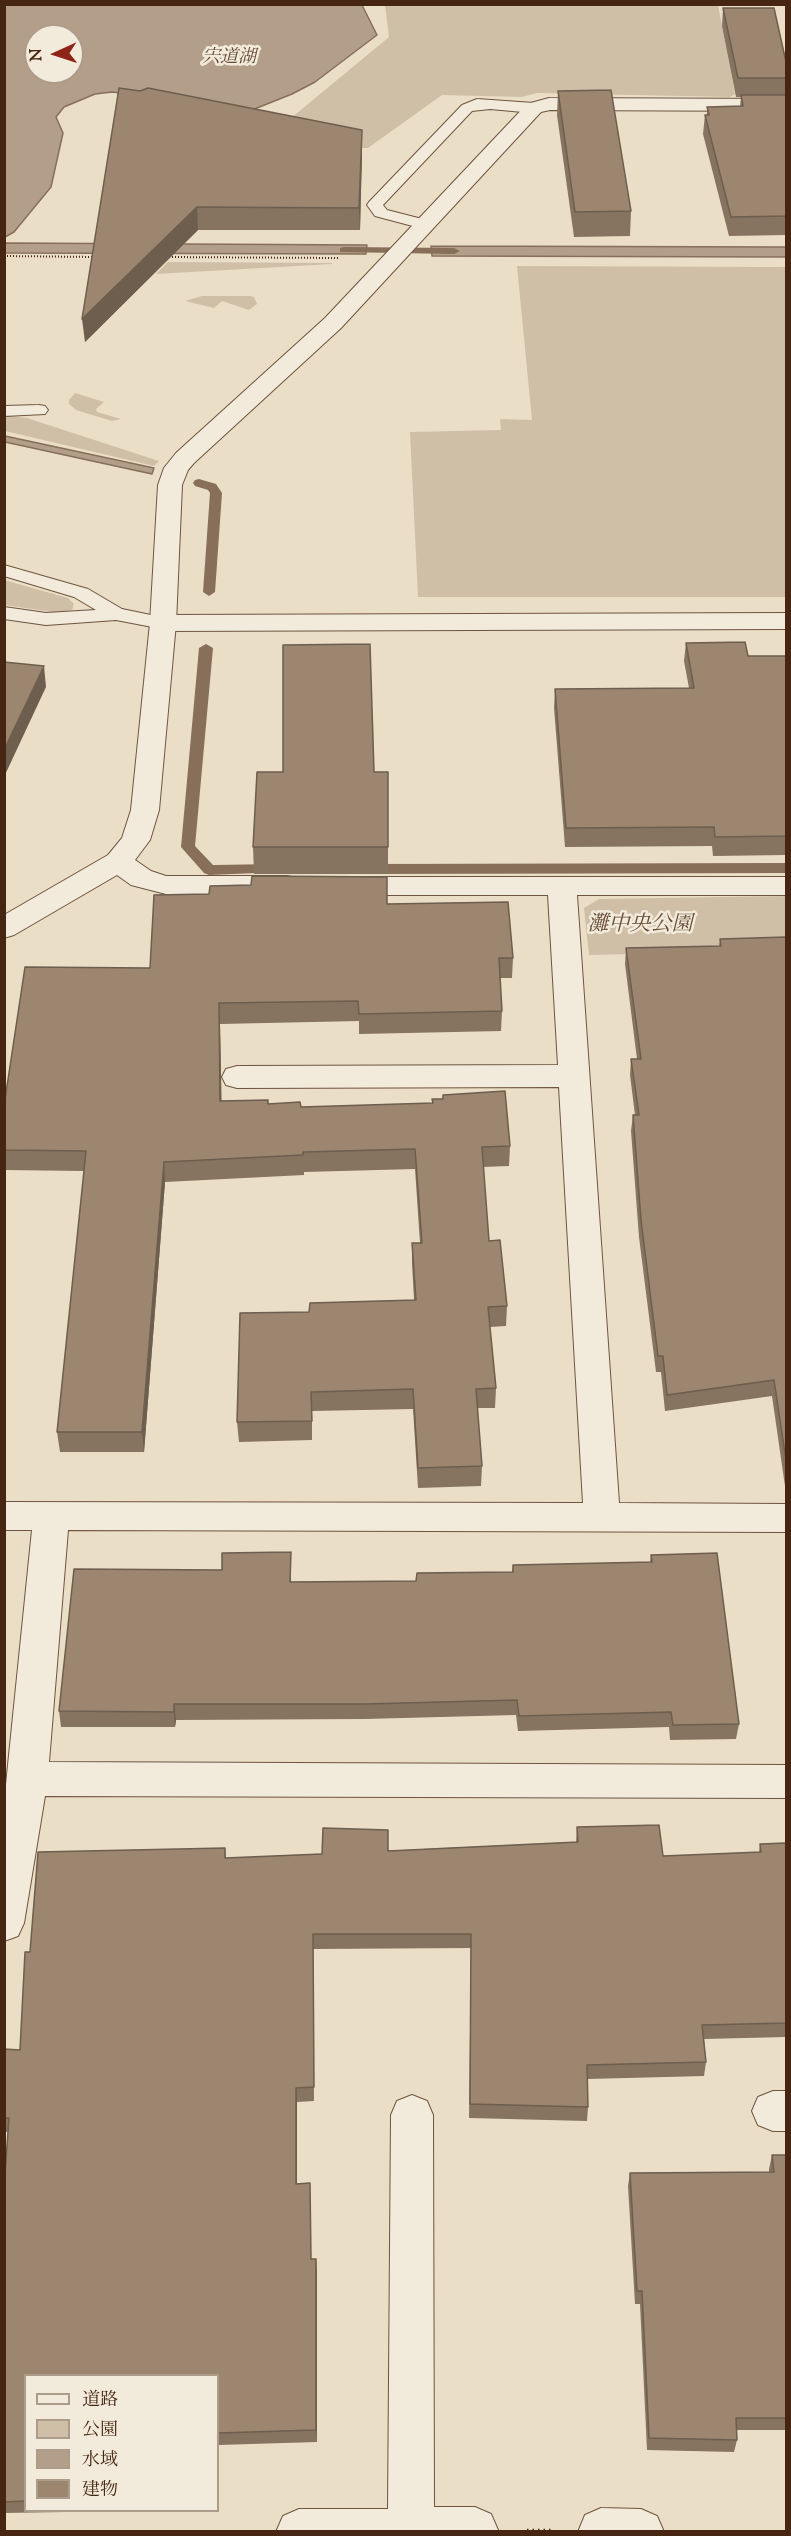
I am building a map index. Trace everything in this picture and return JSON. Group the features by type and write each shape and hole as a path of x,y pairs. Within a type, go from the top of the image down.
{"street":[{"path":"4,928 118,862 136,840 145,810 163,623 170,485 176,468 333,323 534,108 549,104 786,105"},
{"path":"163,623 786,621"},
{"path":"118,862 141,878 166,885 786,886"},
{"path":"562,886 602,1518"},
{"path":"237,1077 574,1076"},
{"path":"4,1516 786,1518"},
{"path":"4,1923 28,1779 51,1516"},
{"path":"28,1779 786,1782"},
{"path":"411,2531 412,2115"},
{"path":"300,2532 474,2530"},
{"path":"601,2531 642,2532"}],"lane":[{"path":"424,224 381,213 375,205 467,108 477,104 534,108"},
{"path":"4,411 39,410"},
{"path":"4,570 81,593 116,614"},
{"path":"4,613 46,619 116,614 163,623"}],"path":[{"path":"4,256 98,256"},
{"path":"156,257 343,258"},
{"path":"474,2530 601,2531"}],"green space":[{"path":"385,5 718,5 735,94 730,97 537,93 522,97 442,95 368,148 350,148 279,128 389,37"},
{"path":"168,262 332,263 332,264 156,274"},
{"path":"517,266 786,267 786,597 418,597 410,432 501,430 500,419 532,420"},
{"path":"202,296 250,296 254,297 257,304 249,310 222,301 214,308 185,301"},
{"path":"75,393 104,402 96,409 97,412 121,419 112,421 76,410 69,404 69,400"},
{"path":"5,415 27,418 159,461 154,466 5,431"},
{"path":"4,580 68,598 74,604 72,610 59,613 5,605"},
{"name":"灘中央公園","path":"786,896 786,945 719,946 720,952 589,955 584,908 599,899"}],"water":[{"name":"宍道湖","path":"4,5 362,5 377,35 315,82 242,114 164,98 112,92 95,94 64,107 56,117 63,133 51,187 14,232 5,237"},
{"path":"5,243 367,245 366,254 5,253"},
{"path":"431,246 786,247 786,257 432,256"},
{"path":"5,436 154,468 152,474 5,442"}],"building":[{"path":"723,8 774,8 786,62 786,78 738,78"},
{"path":"119,88 140,91 148,88 362,130 359,208 197,207 82,319"},
{"path":"611,90 631,211 575,212 558,91"},
{"path":"741,95 786,95 786,216 731,217 705,115 709,115 707,107 743,106"},
{"path":"745,642 748,656 786,656 786,836 715,837 714,827 566,828 555,689 694,688 686,643"},
{"path":"370,644 374,772 388,772 388,847 253,847 257,772 283,772 283,645"},
{"path":"4,662 44,666 4,750"},
{"path":"252,876 387,877 387,904 508,902 513,958 499,958 502,1011 359,1014 358,1001 219,1003 220,1101 268,1100 268,1104 300,1102 301,1107 433,1103 432,1099 443,1099 443,1095 505,1091 510,1146 482,1147 489,1241 500,1240 507,1306 488,1307 496,1388 476,1389 482,1466 418,1468 413,1389 311,1392 312,1421 237,1422 240,1313 309,1312 310,1303 416,1300 412,1243 422,1243 415,1149 303,1152 303,1155 164,1162 142,1432 57,1432 86,1151 4,1150 4,1106 25,967 150,968 154,895 209,894 210,886 251,885"},
{"path":"786,937 786,1460 774,1380 667,1395 663,1356 658,1356 641,1220 633,1115 639,1115 631,1059 641,1059 626,948 721,946 720,939"},
{"path":"291,1552 290,1582 416,1581 417,1573 513,1572 513,1565 652,1562 651,1555 717,1553 739,1724 673,1725 671,1712 519,1716 517,1700 365,1704 174,1704 174,1712 59,1711 74,1569 222,1570 222,1553"},
{"path":"659,1825 663,1856 761,1852 760,1844 786,1843 786,2023 702,2025 706,2062 587,2065 588,2107 470,2104 471,1934 313,1934 314,2087 296,2088 296,2184 310,2183 311,2259 316,2259 316,2430 219,2433 219,2374 24,2374 24,2501 4,2502 4,2187 9,2118 4,2118 4,2049 20,2050 25,1952 30,1952 38,1852 225,1848 225,1858 322,1854 323,1828 388,1830 388,1851 578,1842 577,1827"},
{"path":"772,2155 786,2155 786,2418 736,2418 737,2440 649,2438 642,2291 637,2291 630,2173 774,2172"}],"waterway":[{"path":"344,250 454,251"},
{"path":"199,483 212,487 216,493 209,592"},
{"path":"206,648 188,847 209,870 276,869"},
{"path":"367,869 786,868"}]}
